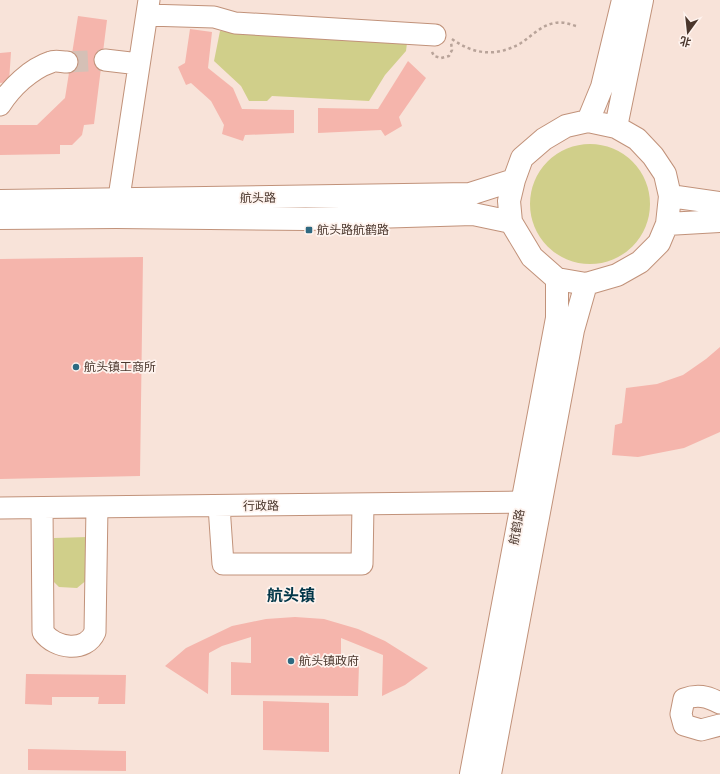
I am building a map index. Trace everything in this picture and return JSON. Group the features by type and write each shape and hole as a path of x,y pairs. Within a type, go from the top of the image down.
{"main road":[{"path":"588,121 602,88 630,10"},
{"path":"616,127 630,10"},
{"path":"588,121 616,127 637,139 653,156 666,174 670,196 667,224 659,243 640,262 618,275 586,284 557,279 532,257 511,222 509,201 514,180 522,158 544,139 566,126 588,121"},
{"name":"航头路","path":"0,218 118,208 470,194 514,180"},
{"path":"670,196 720,203"},
{"name":"航头路","path":"0,201 306,219 473,214 511,222"},
{"path":"667,224 720,221"},
{"name":"航鹤路","path":"471,774 557,318 557,279"},
{"name":"航鹤路","path":"490,774 573,330 586,284"}],"street":[{"path":"118,208 148,7 214,17 235,23 443,37"},
{"path":"105,60 139,64"},
{"path":"0,105 18,83 32,73 51,61 66,62"},
{"name":"行政路","path":"0,508 522,502"},
{"path":"219,506 223,564 362,564 363,505"},
{"path":"42,508 43,632 48,639 59,644 79,646 92,638 95,632 97,507"},
{"path":"720,703 710,698 694,696 684,699 681,714 684,725 701,730 720,725"}],"path":[{"path":"443,37 452,50 449,56 441,58 434,56 431,50 431,42 443,37 481,53 494,53 521,43 534,33 556,22 576,26"}],"shaded area":[{"path":"220,31 407,43 406,51 385,75 369,101 272,96 267,101 249,101 241,86 214,61"},
{"path":"590,144 613,148 633,161 646,181 650,204 646,227 633,247 613,260 590,264 567,260 547,247 534,227 530,204 534,181 547,161 567,148"},
{"path":"88,537 88,579 77,588 59,587 53,581 54,538"}],"building":[{"path":"78,16 107,20 94,124 84,125 82,135 72,145 60,145 60,154 0,155 0,125 37,125 65,98"},
{"path":"190,29 212,32 208,68 233,88 242,109 294,110 294,133 245,135 243,141 222,134 224,125 211,101 191,83 186,85 178,67 185,63"},
{"path":"11,52 9,82 0,83 0,53"},
{"path":"408,61 426,78 399,117 402,126 385,136 381,130 318,133 318,108 378,109"},
{"name":"航头镇工商所","path":"143,257 140,476 0,479 0,259"},
{"path":"720,347 720,432 684,448 638,457 612,455 615,425 622,423 626,388 657,384 683,375"},
{"path":"295,617 324,619 358,629 385,641 428,668 405,685 382,696 383,655 341,638 341,662 359,664 358,696 231,695 231,662 251,663 251,637 222,646 209,653 208,694 165,666 186,648 232,626 266,619"},
{"path":"26,674 126,675 125,704 98,704 99,697 52,697 52,705 25,704"},
{"path":"263,701 329,703 329,752 263,750"},
{"path":"28,749 126,751 126,771 28,770"}],"tunnel":[{"path":"67,62 105,60"}],"place":[{"name":"航头路航鹤路","path":"309,230"},
{"name":"航头镇工商所","path":"76,367"},
{"name":"航头镇政府","path":"291,661"}],"district":[{"name":"航头镇","path":"291,595"}]}
